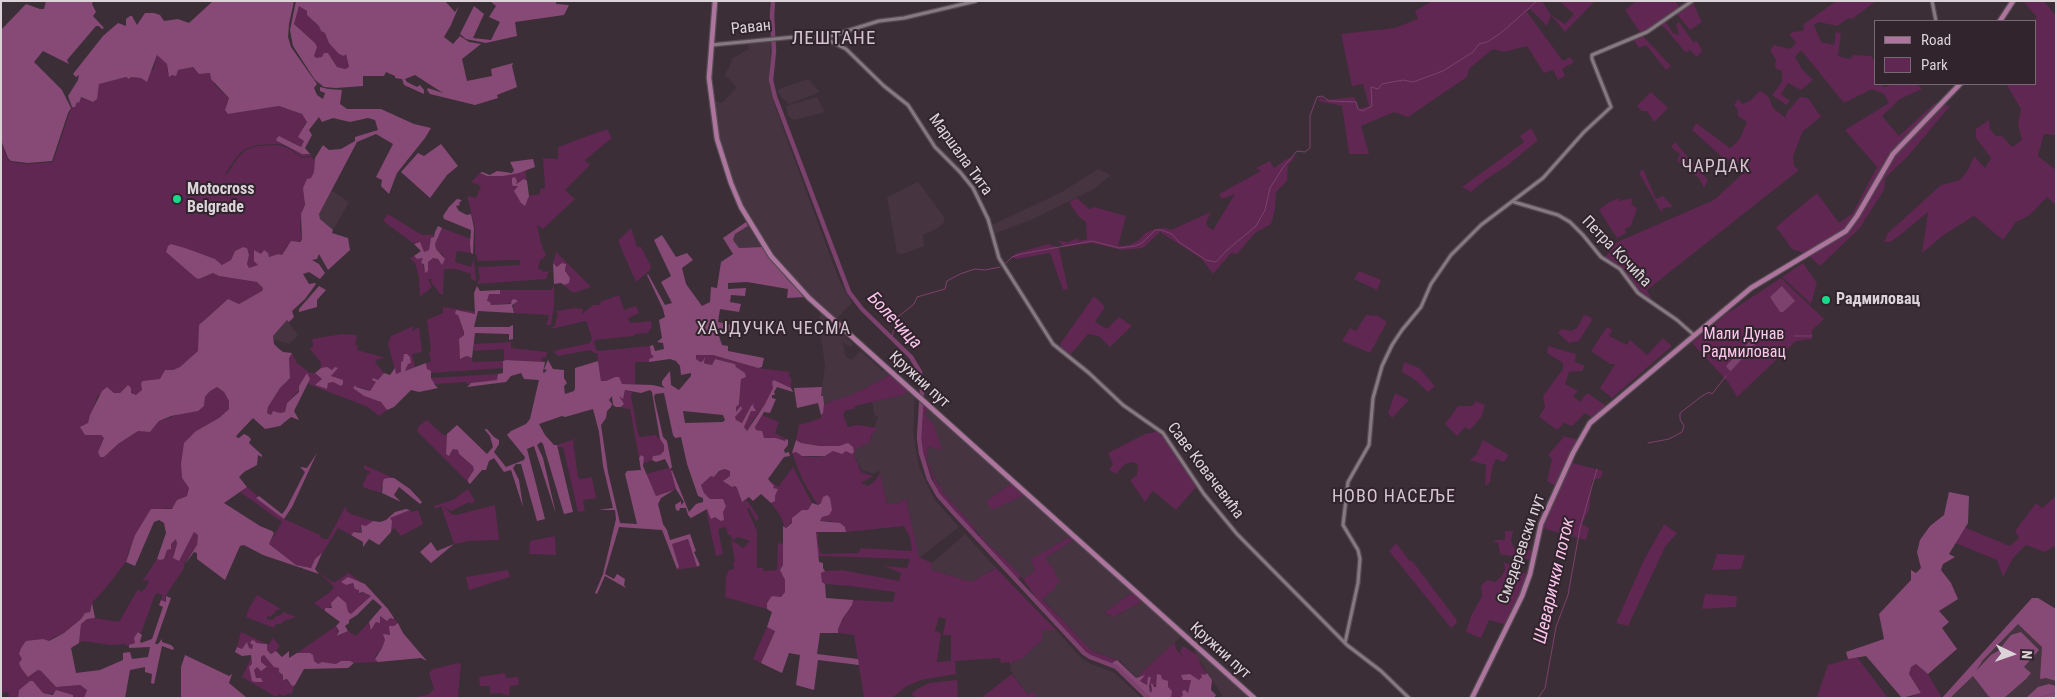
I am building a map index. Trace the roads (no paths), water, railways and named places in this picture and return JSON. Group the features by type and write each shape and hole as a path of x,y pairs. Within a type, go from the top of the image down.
{"main road":[{"name":"Кружни пут","path":"714,1 710,91 717,139 730,183 751,226 775,260 802,291 1254,698"},
{"path":"2001,20 2013,1"},
{"name":"Смедеревски пут","path":"1472,698 1522,596 1530,574 1541,524 1585,430 1596,417 1750,288 1846,231 1854,221 1893,154 1959,85"}],"street":[{"name":"Раван","path":"711,46 794,36 824,38 879,21 904,18 976,1"},
{"path":"1345,643 1359,579 1359,553 1343,524 1348,484 1350,476 1369,445 1373,398 1382,366 1392,345 1421,308 1429,287 1444,264 1481,225 1548,173 1584,132 1611,107 1592,56 1648,32 1692,1"},
{"path":"1932,1 1936,20"},
{"path":"836,35 840,45"},
{"name":"Раван","path":"824,38 840,45"},
{"name":"Маршала Тита","path":"840,45 851,52 884,86 908,105 935,147 969,183 988,219 996,252 1010,277"},
{"name":"Петра Кочића","path":"1513,202 1558,215 1570,222 1601,257 1620,269 1638,293 1677,320 1693,335"},
{"name":"Саве Ковачевића","path":"1010,277 1054,344 1123,405 1163,433 1171,442 1199,488 1237,534 1345,643 1381,671 1409,698"}],"waterway":[{"name":"Болечица","path":"773,1 774,51 771,80 775,97 849,292 862,309 911,357 920,372 922,391 919,438 921,453 929,479 938,495 953,512 1084,653 1116,667 1148,698"},
{"path":"1005,264 1012,257 1021,254 1092,241 1119,248 1135,246 1142,243 1155,230 1172,234 1179,242 1206,260 1216,262 1227,250 1256,226 1265,210 1270,188 1284,166 1297,151 1305,152 1310,148 1310,116 1317,97 1322,96 1329,101 1356,102 1358,109 1363,111 1372,106 1371,87 1378,89 1382,84 1403,80 1413,82 1443,71 1473,52 1479,44 1487,42 1501,33 1537,1"},
{"path":"892,338 895,322 899,316 914,304 917,297 945,289 947,281 960,274 975,269 985,270 1000,267"},
{"path":"1776,331 1785,334"},
{"path":"1794,336 1812,336"},
{"path":"1648,443 1669,439 1682,432 1684,426 1680,419 1680,413 1702,396 1709,392 1712,394 1726,376"},
{"name":"Шеварички поток","path":"1538,698 1545,688 1556,627 1568,595 1580,528 1597,469"},
{"path":"2037,698 2056,693"}],"place":[{"name":"Motocross Belgrade","path":"177,199"},
{"name":"Радмиловац","path":"1826,300"}],"district":[{"name":"ЛЕШТАНЕ","path":"834,39"},
{"name":"ЧАРДАК","path":"1716,167"},
{"name":"ХАЈДУЧКА ЧЕСМА","path":"774,329"},
{"name":"НОВО НАСЕЉЕ","path":"1394,497"}],"park label":[{"name":"Мали Дунав Радмиловац","path":"1744,344"}]}
